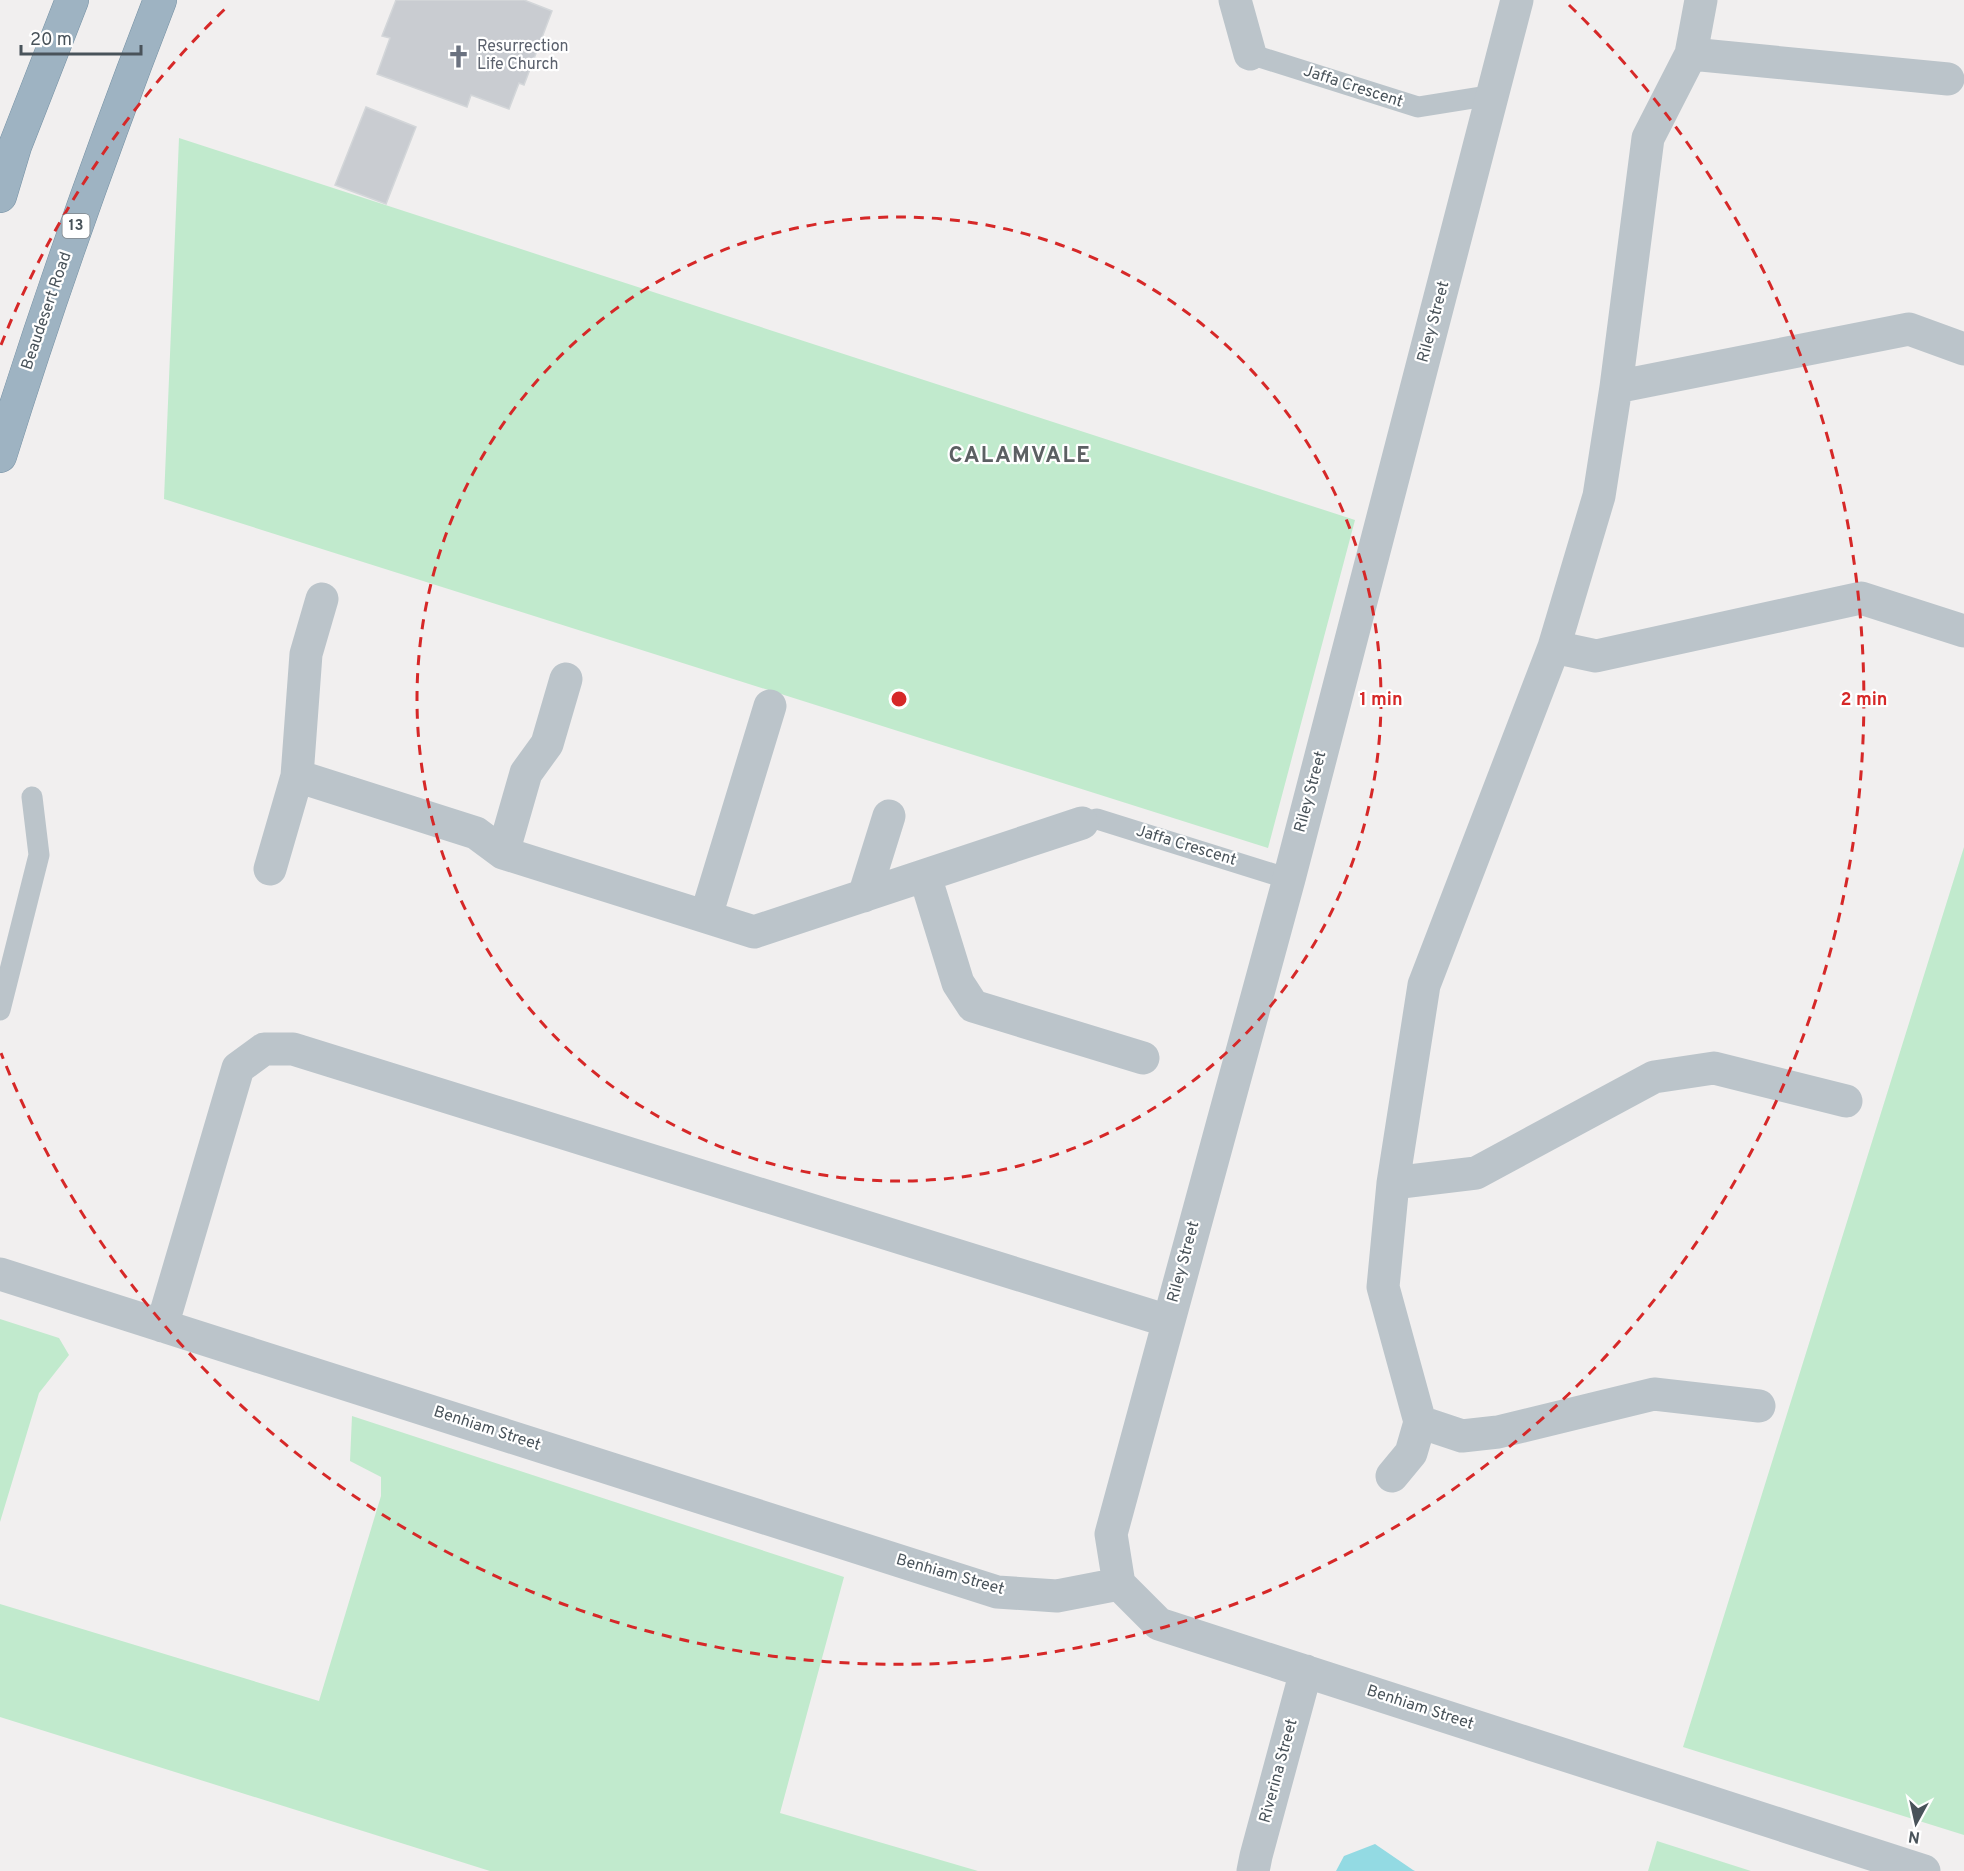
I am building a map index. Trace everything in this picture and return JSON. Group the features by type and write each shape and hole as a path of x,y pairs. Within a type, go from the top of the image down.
{"highway":[{"path":"0,196 15,146 72,0"},
{"name":"Beaudesert Road","path":"0,456 57,280 108,135 160,0"}],"street":[{"path":"1235,0 1250,54"},
{"name":"Riley Street","path":"1119,1584 1111,1534 1289,879 1517,0"},
{"path":"1392,1476 1411,1453 1420,1422 1383,1287 1393,1183 1424,985 1554,647 1599,496 1616,387 1648,138 1691,54 1701,0"},
{"path":"1691,54 1948,79"},
{"path":"1616,387 1909,329 1964,349"},
{"path":"1554,647 1596,656 1861,598 1964,631"},
{"path":"270,869 297,777 306,654 322,599"},
{"path":"503,853 526,773 547,744 567,679"},
{"path":"706,916 770,706"},
{"path":"297,777 476,833 503,853 754,932 1082,823"},
{"path":"864,896 889,816"},
{"path":"925,876 958,983 973,1006 1143,1058"},
{"path":"162,1326 238,1068 264,1049 293,1049 1168,1321"},
{"path":"1393,1183 1476,1173 1654,1077 1714,1068 1846,1101"},
{"name":"Benhiam Street","path":"0,1274 997,1592 1057,1596 1119,1584 1159,1624 1924,1871"},
{"path":"1420,1422 1462,1436 1489,1433 1654,1394 1759,1406"},
{"name":"Riverina Street","path":"1253,1871 1306,1671"}],"lane":[{"name":"Jaffa Crescent","path":"1250,54 1418,107 1493,95"},
{"path":"0,1010 39,855 33,797"},
{"name":"Jaffa Crescent","path":"1082,823 1098,819 1289,879"}],"green space":[{"path":"179,138 1355,520 1268,848 164,499"},
{"path":"1964,847 1964,1835 1683,1747"},
{"path":"0,1319 59,1338 69,1355 39,1393 0,1522"},
{"path":"352,1416 844,1577 780,1813 978,1871 490,1871 0,1717 0,1604 319,1701 381,1496 381,1477 350,1461"},
{"path":"1657,1841 1751,1871 1648,1871"}],"water":[{"path":"1375,1844 1415,1871 1336,1871 1344,1856"}],"building":[{"name":"Resurrection Life Church","path":"396,0 524,0 552,11 524,85 519,83 509,109 471,95 467,107 377,74 390,38 382,36"},
{"path":"366,107 416,127 386,204 335,185"}],"place":[{"name":"Resurrection Life Church","path":"459,56"}],"district":[{"name":"CALAMVALE","path":"1020,456"}]}
